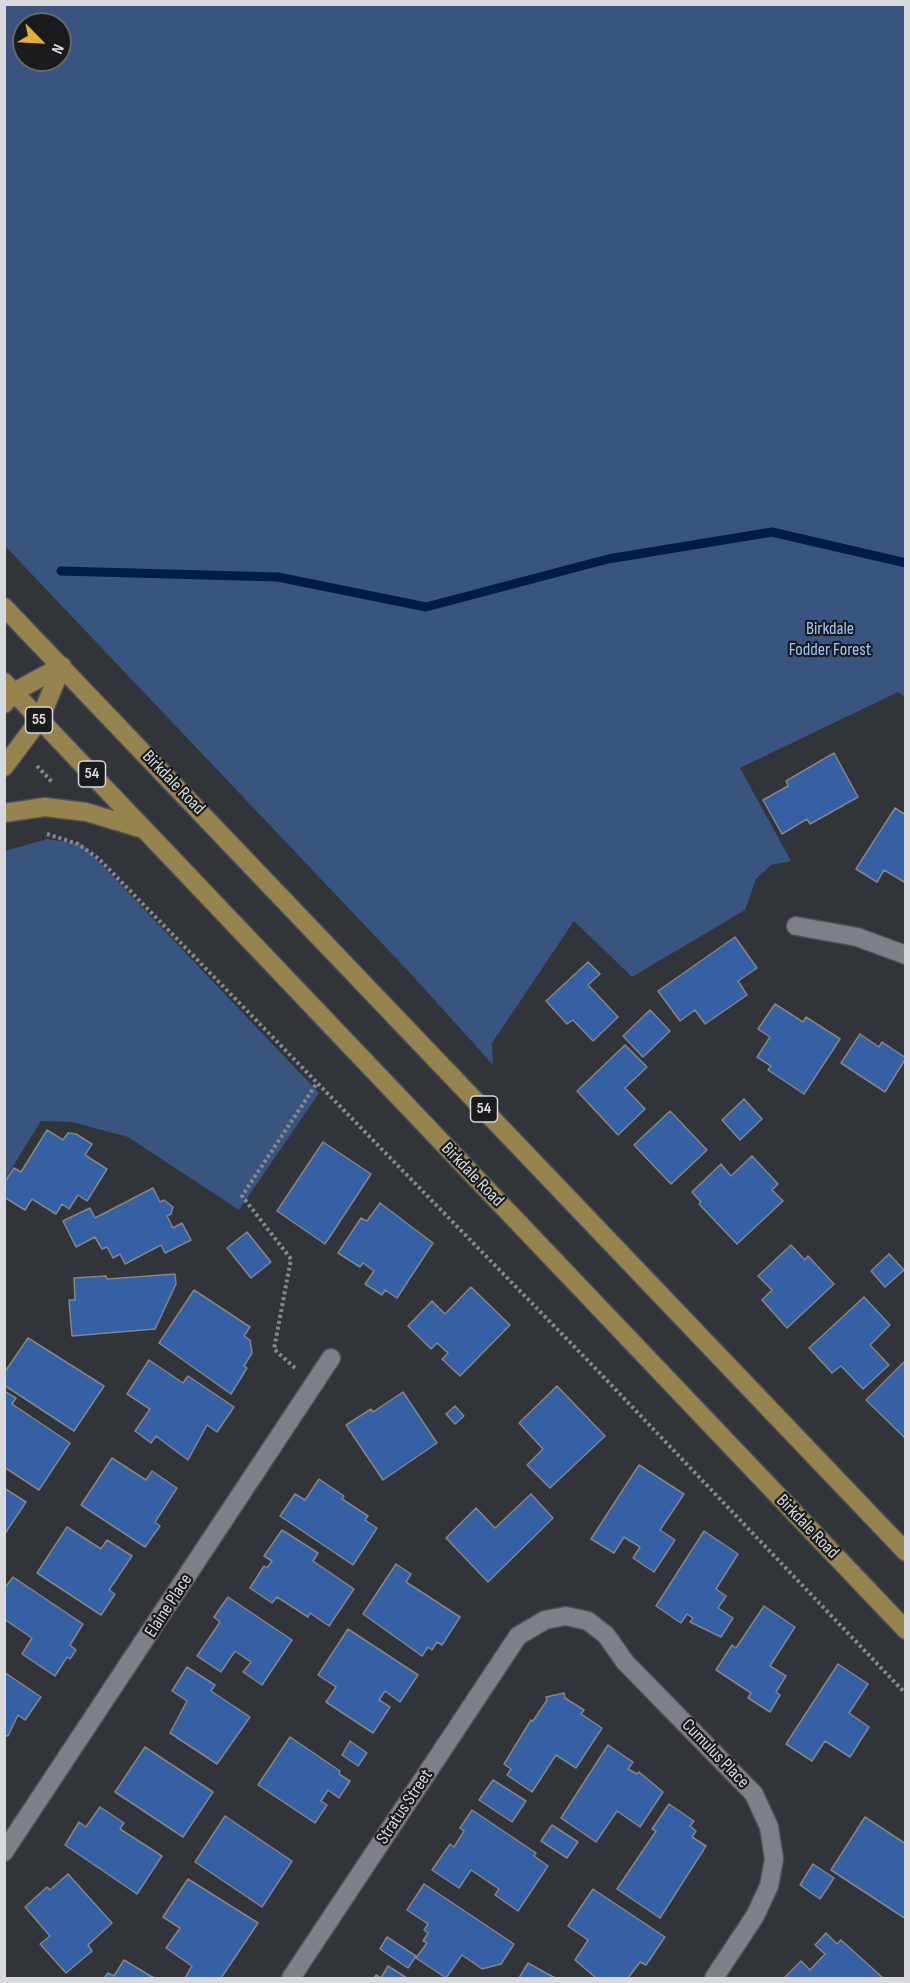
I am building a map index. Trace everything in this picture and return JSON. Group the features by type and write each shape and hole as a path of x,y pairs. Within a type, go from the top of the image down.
{"main road":[{"name":"54","path":"4,606 62,666"},
{"name":"55","path":"8,693 62,666"},
{"name":"55","path":"4,767 40,719 62,666"},
{"name":"Birkdale Road","path":"62,666 906,1552"},
{"name":"54","path":"8,693 40,719"},
{"name":"Birkdale Road","path":"40,719 906,1630"},
{"path":"4,813 45,807 56,808 86,812 144,830"}],"street":[{"path":"796,926 857,936 906,955"},
{"name":"Elaine Place","path":"4,1852 331,1358"},
{"name":"Cumulus Place","path":"518,1636 545,1620 566,1616 588,1621 606,1635 625,1662 754,1794 769,1827 774,1859 769,1886 755,1916 714,1978"},
{"name":"Stratus Street","path":"291,1978 518,1636"}],"path":[{"path":"37,766 54,784"},
{"path":"42,832 78,844 99,859 670,1445 906,1694"},
{"path":"315,1383 274,1349 291,1259 242,1196 317,1083"}],"green space":[{"name":"Birkdale Fodder Forest","path":"5,4 905,5 905,697 898,692 740,768 791,861 771,865 756,879 745,910 632,977 574,921 492,1043 493,1065 411,974 5,546"},
{"path":"47,839 82,844 319,1093 239,1210 128,1137 72,1122 41,1121 5,1179 5,851"}],"building":[{"path":"834,753 858,797 810,824 807,819 782,834 763,800 788,786 786,781"},
{"path":"895,808 906,815 906,883 884,870 877,882 856,869"},
{"path":"735,937 757,968 738,981 747,995 705,1024 695,1010 680,1021 658,991"},
{"path":"588,962 600,974 588,985 618,1017 593,1041 573,1020 567,1024 546,1001"},
{"path":"775,1004 803,1022 806,1017 840,1039 804,1094 768,1070 771,1066 757,1057 770,1037 758,1029"},
{"path":"650,1010 670,1031 643,1057 623,1036"},
{"path":"860,1034 879,1047 882,1042 906,1058 885,1092 841,1063"},
{"path":"625,1045 647,1067 625,1088 645,1109 618,1135 577,1091"},
{"path":"744,1099 762,1119 740,1140 722,1120"},
{"path":"670,1111 707,1150 671,1184 634,1145"},
{"path":"47,1130 63,1140 68,1133 76,1134 92,1144 85,1155 107,1169 87,1201 78,1195 69,1209 62,1204 56,1214 32,1199 25,1210 4,1197 4,1183 14,1168 21,1172"},
{"path":"323,1142 371,1174 325,1244 277,1211"},
{"path":"752,1156 778,1184 772,1190 783,1201 737,1244 699,1204 701,1202 692,1192 721,1164 731,1176"},
{"path":"153,1188 160,1202 164,1200 173,1207 171,1214 167,1216 173,1228 182,1223 191,1240 165,1253 161,1245 125,1264 120,1254 113,1258 107,1247 102,1249 95,1237 76,1247 63,1221 90,1208 95,1218"},
{"path":"380,1203 433,1243 397,1298 385,1290 382,1295 365,1284 374,1271 363,1263 360,1267 338,1253 361,1218 367,1221"},
{"path":"247,1232 271,1262 251,1278 227,1248"},
{"path":"791,1245 805,1260 808,1256 834,1284 787,1328 762,1300 772,1290 758,1276"},
{"path":"889,1254 904,1270 885,1287 871,1271"},
{"path":"175,1274 176,1284 155,1329 72,1336 69,1300 75,1300 74,1278 106,1276 107,1279"},
{"path":"471,1287 510,1325 460,1376 442,1359 448,1353 437,1343 431,1349 408,1326 432,1301 445,1314"},
{"path":"194,1290 250,1327 244,1336 250,1340 252,1353 244,1366 247,1368 231,1394 159,1343"},
{"path":"864,1297 890,1325 870,1345 889,1365 863,1389 841,1366 832,1373 809,1348"},
{"path":"28,1338 104,1386 74,1431 4,1385 4,1373"},
{"path":"149,1360 183,1383 188,1376 234,1407 217,1432 207,1425 188,1460 156,1436 151,1443 135,1431 150,1409 127,1394"},
{"path":"904,1362 906,1363 906,1439 866,1400"},
{"path":"557,1386 605,1436 550,1488 527,1465 543,1449 519,1423"},
{"path":"4,1391 16,1398 12,1404 70,1443 39,1490 4,1467"},
{"path":"403,1392 437,1443 383,1480 346,1425 371,1409 373,1412"},
{"path":"455,1406 464,1416 455,1424 446,1414"},
{"path":"112,1458 146,1480 152,1471 177,1488 155,1522 160,1526 145,1547 81,1505"},
{"path":"639,1465 684,1494 660,1530 675,1540 654,1572 633,1558 640,1547 624,1537 614,1553 591,1539"},
{"path":"319,1479 344,1496 342,1499 368,1516 365,1520 377,1528 353,1565 280,1516 295,1494 305,1500"},
{"path":"4,1488 26,1502 4,1535"},
{"path":"531,1494 553,1518 488,1582 446,1538 476,1508 495,1528"},
{"path":"67,1527 101,1549 107,1540 132,1556 109,1590 115,1594 101,1615 37,1573"},
{"path":"282,1530 318,1553 313,1561 354,1589 329,1626 310,1613 308,1617 277,1597 272,1603 250,1588 264,1566 267,1568 272,1561 264,1556"},
{"path":"704,1531 738,1554 716,1589 726,1596 718,1608 733,1618 721,1637 690,1622 693,1618 687,1614 681,1623 656,1606"},
{"path":"396,1564 411,1574 406,1582 460,1617 442,1645 437,1642 432,1650 428,1647 422,1656 363,1614"},
{"path":"13,1577 83,1624 70,1645 76,1650 70,1659 67,1657 55,1676 22,1654 32,1638 4,1619 4,1589"},
{"path":"228,1597 292,1640 262,1685 243,1672 251,1662 235,1651 221,1672 197,1656 220,1622 214,1617"},
{"path":"764,1606 795,1627 770,1666 786,1676 776,1692 780,1695 770,1712 748,1698 751,1693 716,1670 732,1645 736,1648"},
{"path":"348,1629 418,1675 400,1702 385,1691 379,1700 390,1707 373,1733 326,1702 336,1687 318,1675"},
{"path":"838,1664 868,1684 849,1713 869,1727 850,1757 825,1741 812,1761 786,1744"},
{"path":"187,1667 215,1685 211,1691 250,1717 217,1764 170,1733 187,1701 172,1691"},
{"path":"4,1672 41,1697 25,1720 18,1715 8,1736 4,1735"},
{"path":"564,1693 565,1698 584,1710 581,1714 602,1728 576,1768 556,1755 532,1792 507,1775 511,1769 504,1764 531,1720 533,1721 547,1700 546,1697"},
{"path":"290,1737 340,1771 339,1774 350,1781 339,1798 328,1790 321,1801 327,1805 315,1823 258,1785"},
{"path":"350,1741 367,1753 358,1766 342,1755"},
{"path":"608,1745 633,1762 628,1769 637,1774 639,1772 663,1792 640,1827 617,1811 596,1842 561,1818"},
{"path":"145,1747 213,1792 183,1837 115,1792"},
{"path":"493,1780 526,1801 512,1822 479,1800"},
{"path":"669,1804 694,1821 690,1826 696,1831 692,1837 706,1846 660,1918 617,1889 656,1831 652,1829"},
{"path":"100,1807 124,1823 120,1829 162,1856 137,1894 65,1845 79,1822 86,1827"},
{"path":"472,1810 536,1853 534,1856 548,1866 518,1911 495,1895 499,1889 471,1870 459,1888 432,1870 450,1844 454,1847 464,1831 460,1828"},
{"path":"225,1816 292,1861 262,1907 195,1862"},
{"path":"865,1817 906,1844 906,1919 831,1870"},
{"path":"552,1825 578,1842 567,1858 541,1841"},
{"path":"813,1864 834,1878 820,1899 800,1885"},
{"path":"68,1874 112,1923 88,1945 92,1951 66,1973 40,1944 50,1936 25,1907 47,1887 50,1890"},
{"path":"188,1879 258,1923 221,1978 185,1978 192,1966 166,1948 180,1928 163,1917"},
{"path":"424,1884 514,1944 501,1964 482,1969 462,1955 446,1978 416,1958 427,1943 423,1941 428,1933 424,1930 428,1924 407,1910"},
{"path":"593,1889 665,1937 646,1965 640,1962 628,1978 596,1978 575,1960 588,1940 568,1926"},
{"path":"826,1933 837,1944 841,1940 883,1978 784,1978 801,1961 810,1970 825,1954 815,1945"},
{"path":"387,1937 416,1956 408,1968 380,1949"},
{"path":"124,1960 154,1978 104,1978 108,1973 114,1976"},
{"path":"528,1963 555,1978 519,1978"},
{"path":"388,1966 407,1978 381,1978"}],"waterway":[{"path":"61,571 278,577 426,607 608,559 772,532 906,563"}]}
